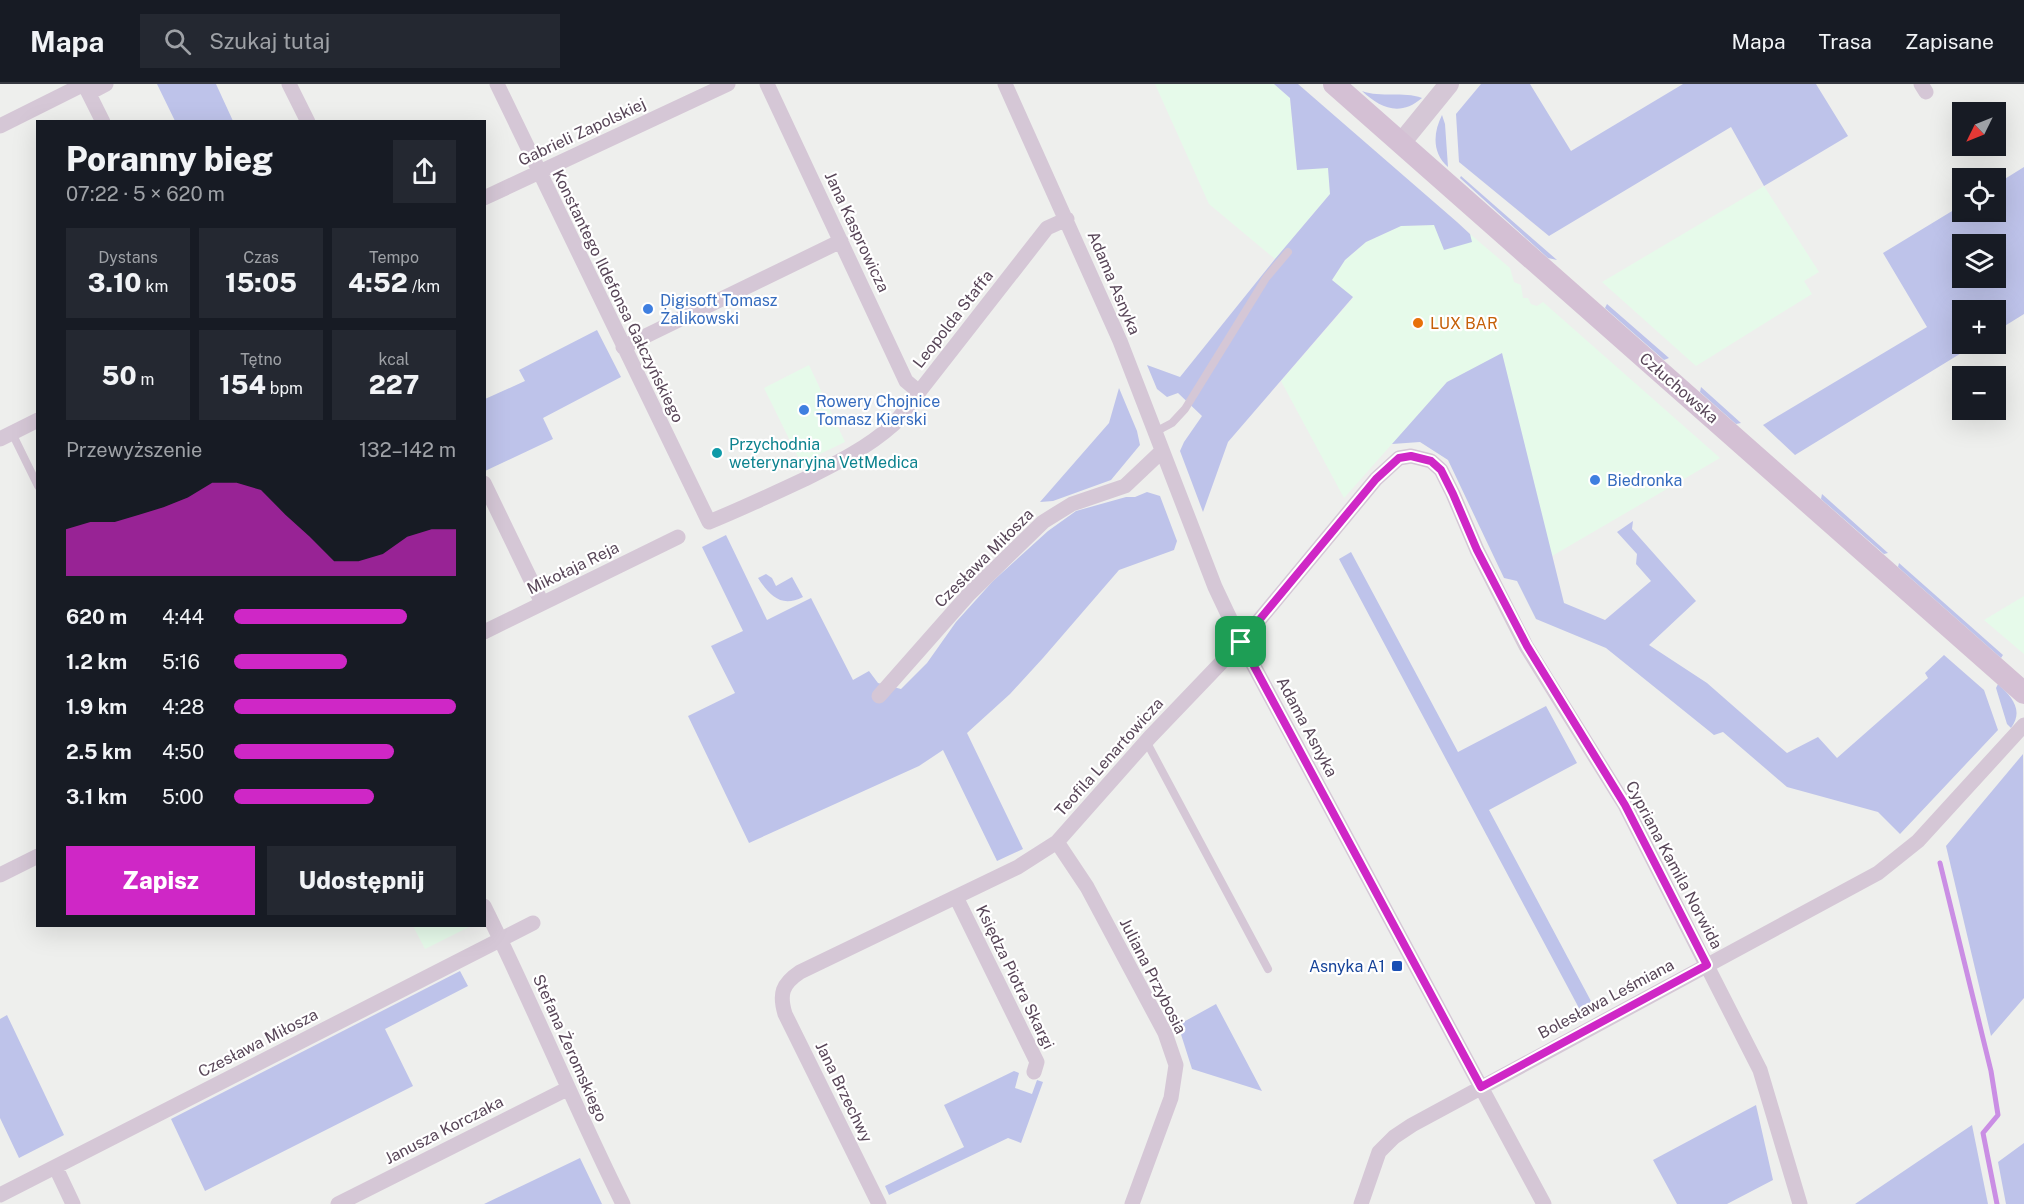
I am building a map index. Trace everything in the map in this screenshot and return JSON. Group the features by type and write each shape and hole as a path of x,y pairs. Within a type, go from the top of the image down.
{"main road":[{"name":"Człuchowska","path":"1334,84 2024,693"}],"street":[{"path":"0,126 86,87 106,84"},
{"path":"290,84 307,120"},
{"name":"Konstantego Ildefonsa Gałczyńskiego","path":"497,84 708,522"},
{"name":"Gabrieli Zapolskiej","path":"486,197 728,84"},
{"name":"Jana Kasprowicza","path":"767,84 906,381 918,392"},
{"name":"Adama Asnyka","path":"1005,84 1120,341 1215,587 1241,642 1544,1204"},
{"path":"1401,143 1449,84"},
{"path":"86,87 102,120"},
{"name":"Leopolda Staffa","path":"708,522 746,507 856,453 877,440 894,424 1047,228 1067,219"},
{"path":"623,347 841,241"},
{"path":"6,436 36,421"},
{"name":"Czesława Miłosza","path":"879,696 969,594 1043,522 1072,504 1125,486 1162,451"},
{"name":"Cypriana Kamila Norwida","path":"1399,458 1421,457 1431,461 1441,470 1477,550 1527,646 1625,805 1760,1070 1800,1204"},
{"name":"Teofila Lenartowicza","path":"781,994 789,981 800,972 1018,867 1057,842 1146,741 1241,642 1376,479 1399,458"},
{"path":"486,487 542,603"},
{"name":"Mikołaja Reja","path":"486,631 678,537"},
{"name":"Bolesława Leśmiana","path":"1361,1204 1379,1152 1394,1137 1481,1087 1878,873 1918,841 2024,725"},
{"name":"Juliana Przybosia","path":"1057,842 1088,887 1165,1033 1176,1065 1171,1098 1132,1204"},
{"path":"0,875 36,857"},
{"name":"Księdza Piotra Skargi","path":"956,897 1037,1062 1034,1072"},
{"name":"Stefana Żeromskiego","path":"486,910 567,1089 623,1204"},
{"name":"Czesława Miłosza","path":"0,1195 533,923"},
{"name":"Jana Brzechwy","path":"781,994 788,1021 879,1204"},
{"name":"Janusza Korczaka","path":"338,1204 567,1089"},
{"path":"56,1168 73,1204"}],"lane":[{"path":"1155,433 1172,423 1185,409 1266,278 1288,252"},
{"path":"6,436 36,483"},
{"path":"1146,741 1268,969"}],"shaded area":[{"path":"157,84 216,84 233,120 175,120"},
{"path":"1155,84 1274,84 1290,98 1297,170 1328,167 1330,194 1275,259 1209,204"},
{"path":"1274,84 1298,84 1457,222 1470,234 1472,242 1444,250 1434,225 1401,226 1366,242 1345,260 1332,280 1353,297 1228,442 1203,512 1180,451 1202,416 1178,393 1167,397 1157,389 1147,365 1180,377 1330,194 1328,168 1297,170 1290,98"},
{"path":"1481,84 1530,84 1571,151 1683,84 1816,84 1848,136 1764,186 1731,127 1549,236 1459,162 1456,114"},
{"path":"1362,91 1422,98 1414,104 1398,109 1383,106"},
{"path":"1442,115 1445,124 1448,167 1439,156 1436,143 1437,129"},
{"path":"2024,167 2024,314 2006,325 2006,300 1952,300 1952,354 1960,354 1795,455 1763,425 1927,327 1883,253 1952,211 1952,222 2006,222 2006,178"},
{"path":"1461,176 1557,260 1548,258 1460,178"},
{"path":"1764,186 1819,272 1804,281 1812,294 1696,366 1602,282"},
{"path":"1434,225 1471,242 1470,234 1510,268 1514,282 1521,285 1523,298 1528,298 1531,304 1537,306 1543,302 1720,458 1552,556 1502,354 1447,382 1344,498 1281,381 1353,298 1332,280 1345,260 1366,242 1401,226"},
{"path":"1607,304 1669,358 1664,360 1605,308"},
{"path":"597,330 621,377 543,418 553,439 486,471 486,399 525,381 519,370"},
{"path":"1502,353 1564,603 1605,620 1651,581 1636,564 1637,554 1617,532 1633,521 1632,529 1696,601 1649,645 1707,683 1787,753 1818,737 1837,758 1928,678 1925,673 1944,655 1984,690 1998,730 1900,834 1878,812 1787,787 1723,732 1714,735 1606,648 1536,619 1517,581 1504,578 1448,460 1420,442 1392,444 1447,382"},
{"path":"809,365 845,442 801,463 764,388"},
{"path":"1701,387 1741,423 1736,424 1700,392"},
{"path":"1119,388 1137,431 1140,445 1111,480 1053,501 1040,502 1109,423"},
{"path":"1147,492 1160,496 1177,541 1174,550 1119,570 1010,694 967,733 1023,849 997,861 943,750 919,766 749,843 688,716 735,693 711,646 743,631 702,547 726,535 767,620 811,598 853,680 869,671 878,683 901,689 927,663 956,622 993,581 1048,531 1076,511"},
{"path":"1822,494 1888,553 1884,554 1821,499"},
{"path":"1351,552 1458,752 1546,706 1577,763 1489,810 1592,1003 1580,1010 1339,559"},
{"path":"1899,563 2003,655 2001,658 1898,567"},
{"path":"766,574 772,578 776,586 792,577 803,597 782,601 772,595 758,578"},
{"path":"2024,596 2024,654 1984,620"},
{"path":"1998,684 2015,704 2015,721 2011,728 2007,724 1996,688"},
{"path":"2023,754 2024,998 1991,1036 1946,846"},
{"path":"414,927 469,927 425,949"},
{"path":"460,971 468,986 385,1029 413,1086 205,1191 171,1119"},
{"path":"1216,1004 1262,1091 1192,1069 1178,1025"},
{"path":"7,1015 64,1135 19,1158 0,1118 0,1019"},
{"path":"1014,1071 1019,1073 1015,1088 1032,1094 1037,1080 1043,1082 1021,1143 1008,1138 889,1195 885,1186 964,1147 944,1105"},
{"path":"1756,1105 1773,1180 1727,1204 1677,1204 1653,1160"},
{"path":"1972,1125 1988,1204 1855,1204"},
{"path":"2024,1143 2024,1204 2006,1204 1998,1162"},
{"path":"580,1158 602,1204 484,1204"}],"waterway":[{"path":"1940,863 1991,1071 1998,1115 1983,1133 1997,1204"}],"place":[{"name":"Digisoft Tomasz Żalikowski","path":"648,309"},
{"name":"LUX BAR","path":"1418,323"},
{"name":"Rowery Chojnice Tomasz Kierski","path":"804,410"},
{"name":"Przychodnia weterynaryjna VetMedica","path":"717,453"},
{"name":"Biedronka","path":"1595,480"},
{"name":"Asnyka A1","path":"1397,966"}],"route":[{"path":"1411,456 1431,461 1441,470 1477,550 1527,646 1625,805 1707,965 1481,1087 1241,642 1376,479 1399,458 1411,456"}]}
